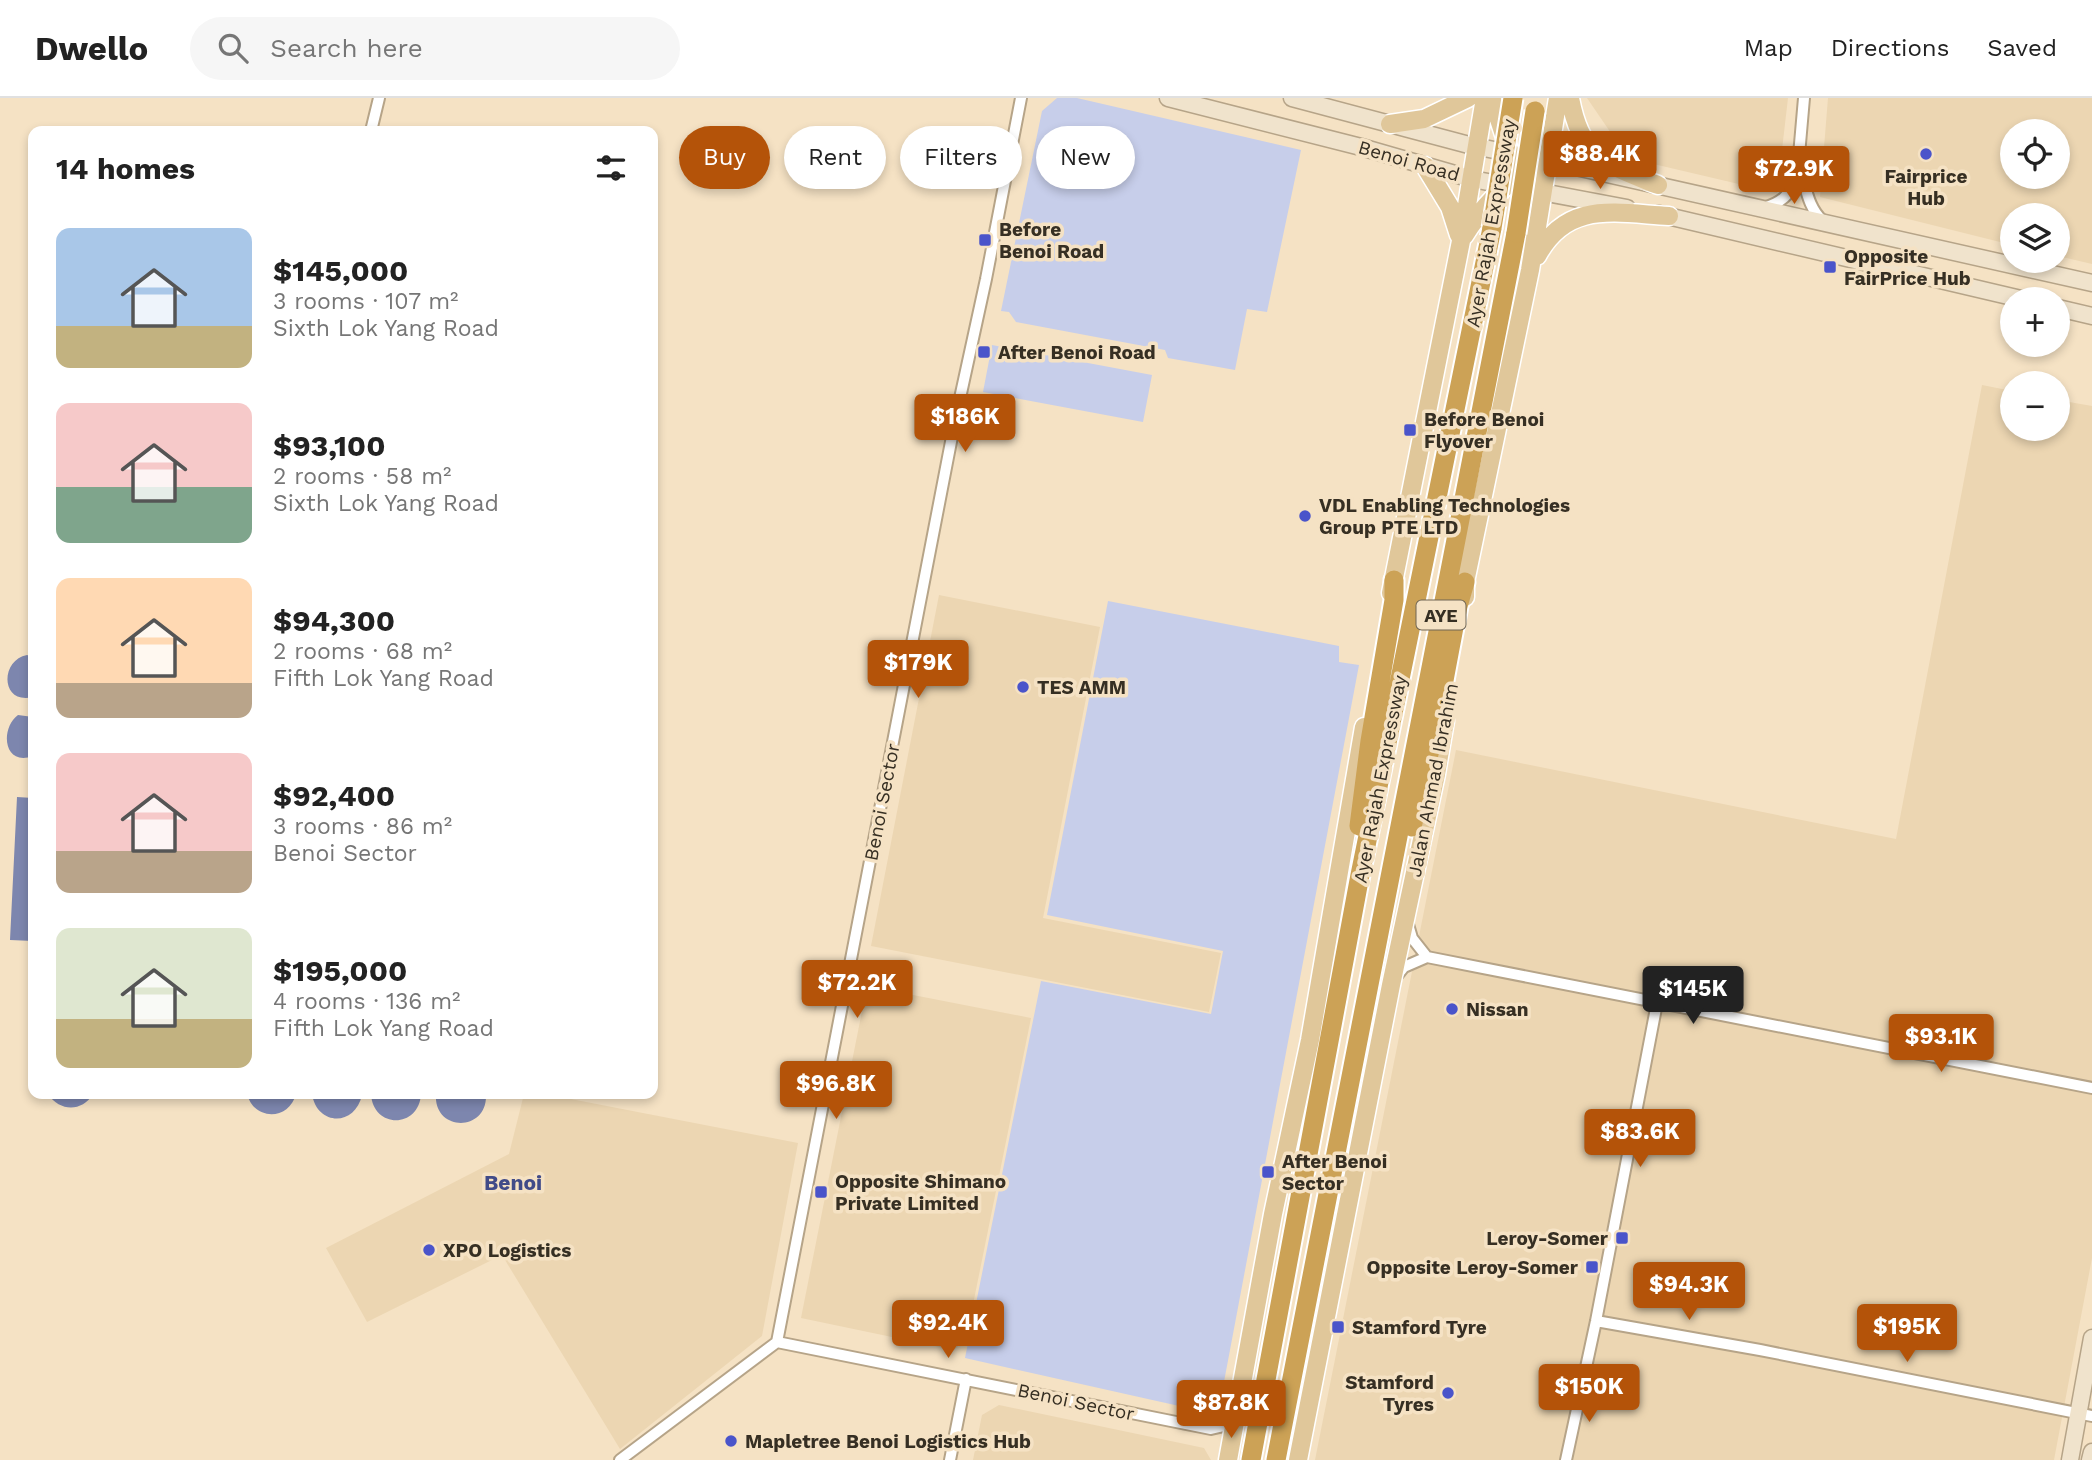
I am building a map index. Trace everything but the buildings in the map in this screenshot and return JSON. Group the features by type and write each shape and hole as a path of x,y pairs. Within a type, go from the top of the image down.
{"highway":[{"name":"Ayer Rajah Expressway","path":"1251,1460 1360,875 1492,228 1513,98"},
{"name":"Ayer Rajah Expressway","path":"1276,1460 1516,233 1536,104"},
{"path":"1360,875 1356,859 1362,798 1393,610 1394,580"},
{"path":"1366,997 1393,911 1465,582"}],"main road":[{"name":"Benoi Road","path":"1292,98 1478,147 1520,172 1669,216 2000,294"},
{"path":"1390,124 1424,119 1468,98"},
{"path":"1228,1456 1272,1218 1310,1040 1355,770 1461,242 1485,98"},
{"path":"1492,98 1520,172 1534,244"},
{"name":"Jalan Ahmad Ibrahim","path":"1298,1460 1438,761 1465,607 1465,582 1530,270 1534,244 1520,172 1556,118 1558,98"},
{"path":"1570,98 1576,127 1595,155 1607,164 1658,185"},
{"name":"Benoi Road","path":"1172,99 1472,179 1520,172 1658,185 2092,283"},
{"path":"1425,166 1450,207 1461,242"},
{"path":"1461,242 1481,211 1520,172"},
{"path":"1530,270 1545,240 1572,219 1585,214 1604,212 1669,216"},
{"path":"2070,311 2092,316"},
{"path":"2070,1460 2085,1414 2092,1338"},
{"path":"2090,1460 2092,1452"}],"street":[{"path":"372,126 379,98"},
{"name":"Benoi Sector","path":"1021,98 955,421 777,1342 1211,1429"},
{"path":"1760,208 1774,205 1788,195 1797,178 1804,98"},
{"path":"1798,163 1815,213 1827,223"},
{"path":"1406,916 1412,938 1427,957"},
{"path":"1391,985 1404,967 1427,957 2092,1088"},
{"path":"1566,1460 1596,1321 1657,1003"},
{"path":"1596,1321 1760,1350 2085,1414"},
{"path":"621,1460 777,1342"},
{"path":"950,1460 966,1379"},
{"path":"1211,1429 1224,1426 1236,1417"},
{"path":"1211,1429 1222,1439 1228,1456"}],"shaded area":[{"path":"1057,98 1077,98 1301,150 1267,312 1247,309 1235,370 1168,358 1165,350 1016,322 1009,312 1001,311 1036,140 1036,189 1135,189 1135,126 1039,126 1042,111"},
{"path":"1587,98 1788,98 1777,193 1628,158"},
{"name":"Fairprice Hub","path":"1828,98 2092,98 2092,264 2070,259 2070,203 2000,203 2000,242 1820,197"},
{"path":"992,345 1152,375 1143,422 983,392"},
{"path":"1982,385 2000,389 2000,441 2070,441 2070,402 2092,406 2092,1258 2054,1460 1315,1460 1456,750 1896,839"},
{"path":"939,595 1100,627 1043,918 1221,953 1209,1012 871,946"},
{"path":"1108,601 1339,646 1339,662 1359,665 1220,1403 1206,1412 965,1358 1041,981 1211,1014 1223,951 1047,915"},
{"path":"28,655 28,697 14,695 9,689 8,673 18,659"},
{"path":"18,715 28,716 28,757 15,756 10,751 7,737 12,721"},
{"path":"17,797 28,798 28,941 10,940"},
{"path":"867,986 1031,1018 966,1339 954,1350 801,1318"},
{"path":"52,1099 89,1099 71,1108"},
{"path":"249,1099 294,1099 286,1109 272,1114 264,1113"},
{"path":"313,1099 360,1099 352,1113 344,1117 328,1117 315,1105"},
{"path":"372,1099 420,1099 413,1114 405,1119 387,1119 379,1114"},
{"path":"436,1099 485,1099 479,1116 461,1123 443,1116 437,1107"},
{"path":"523,1099 571,1099 798,1143 762,1336 620,1449 502,1255 367,1322 326,1248 509,1154"},
{"path":"999,1405 1204,1448 1211,1460 973,1460 982,1415"}],"place":[{"name":"Fairprice Hub","path":"1926,154"},
{"name":"Before Benoi Road","path":"985,240"},
{"name":"Opposite FairPrice Hub","path":"1830,267"},
{"name":"After Benoi Road","path":"984,352"},
{"name":"Before Benoi Flyover","path":"1410,430"},
{"name":"VDL Enabling Technologies Group PTE LTD","path":"1305,516"},
{"name":"TES AMM","path":"1023,687"},
{"name":"Nissan","path":"1452,1009"},
{"name":"After Benoi Sector","path":"1268,1172"},
{"name":"Opposite Shimano Private Limited","path":"821,1192"},
{"name":"Leroy-Somer","path":"1622,1238"},
{"name":"XPO Logistics","path":"429,1250"},
{"name":"Opposite Leroy-Somer","path":"1592,1267"},
{"name":"Stamford Tyre","path":"1338,1327"},
{"name":"Stamford Tyres","path":"1448,1393"},
{"name":"Mapletree Benoi Logistics Hub","path":"731,1441"}],"district":[{"name":"Benoi","path":"513,1182"}]}
